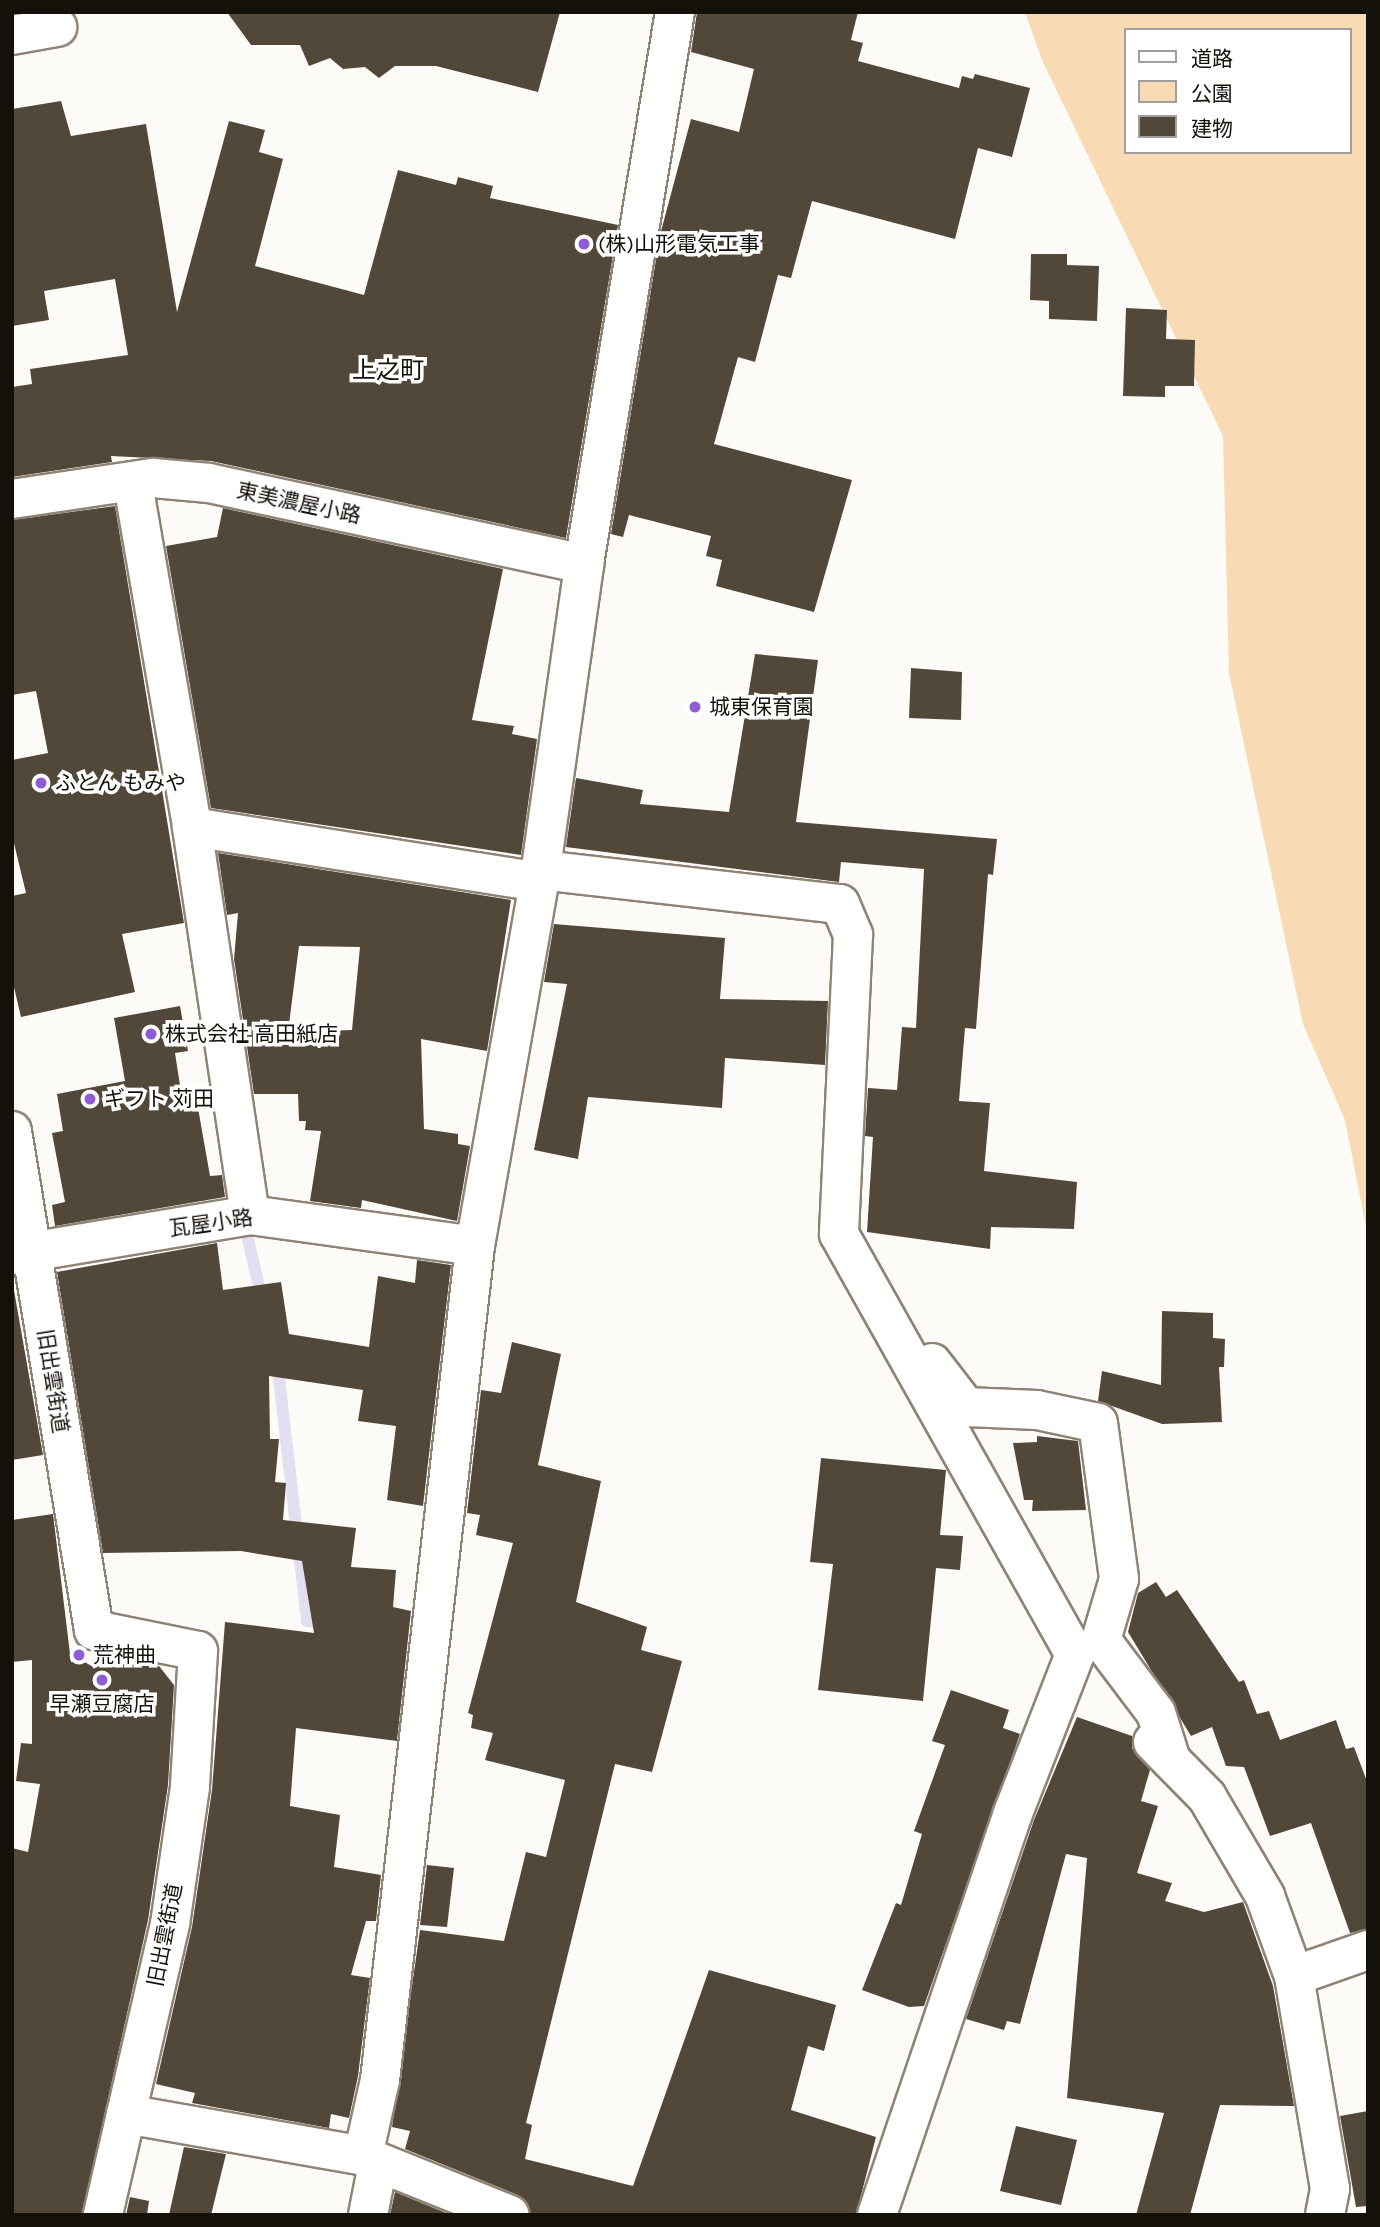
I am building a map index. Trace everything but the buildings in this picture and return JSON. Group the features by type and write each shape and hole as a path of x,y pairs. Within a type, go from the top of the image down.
{"street":[{"path":"368,2215 371,2160 475,1246 540,876 584,564 675,12"},
{"path":"12,34 57,27"},
{"name":"東美濃屋小路","path":"12,499 133,484 153,478 209,483 584,564"},
{"path":"133,484 192,827 250,1214"},
{"path":"192,827 540,876 840,904 853,935 839,1234 1075,1654 1207,1797 1265,1896 1294,1976 1330,2189 1325,2215"},
{"name":"旧出雲街道","path":"12,1131 22,1254 94,1630 198,1651 190,1787 170,1924 103,2215"},
{"name":"瓦屋小路","path":"22,1254 250,1214 475,1246"},
{"path":"871,1291 901,1298 923,1352 966,1407 1037,1410 1098,1423 1119,1579 1101,1640 1156,1713 1171,1760"},
{"path":"877,2215 1013,1812 1075,1654"},
{"path":"1294,1976 1368,1950"},
{"path":"126,2114 371,2160 510,2215"}],"green space":[{"path":"1025,12 1368,12 1368,1237 1345,1120 1303,1024 1229,673 1223,436 1042,60"}],"waterway":[{"path":"240,1228 245,1227 262,1299"},
{"path":"277,1361 307,1621 328,1624"}],"place":[{"name":"(株)山形電気工事","path":"584,244"},
{"name":"城東保育園","path":"695,707"},
{"name":"ふとん もみや","path":"41,783"},
{"name":"株式会社 高田紙店","path":"151,1034"},
{"name":"ギフト 苅田","path":"90,1099"},
{"name":"荒神曲","path":"79,1655"},
{"name":"早瀬豆腐店","path":"102,1680"}],"district":[{"name":"上之町","path":"388,371"}]}
